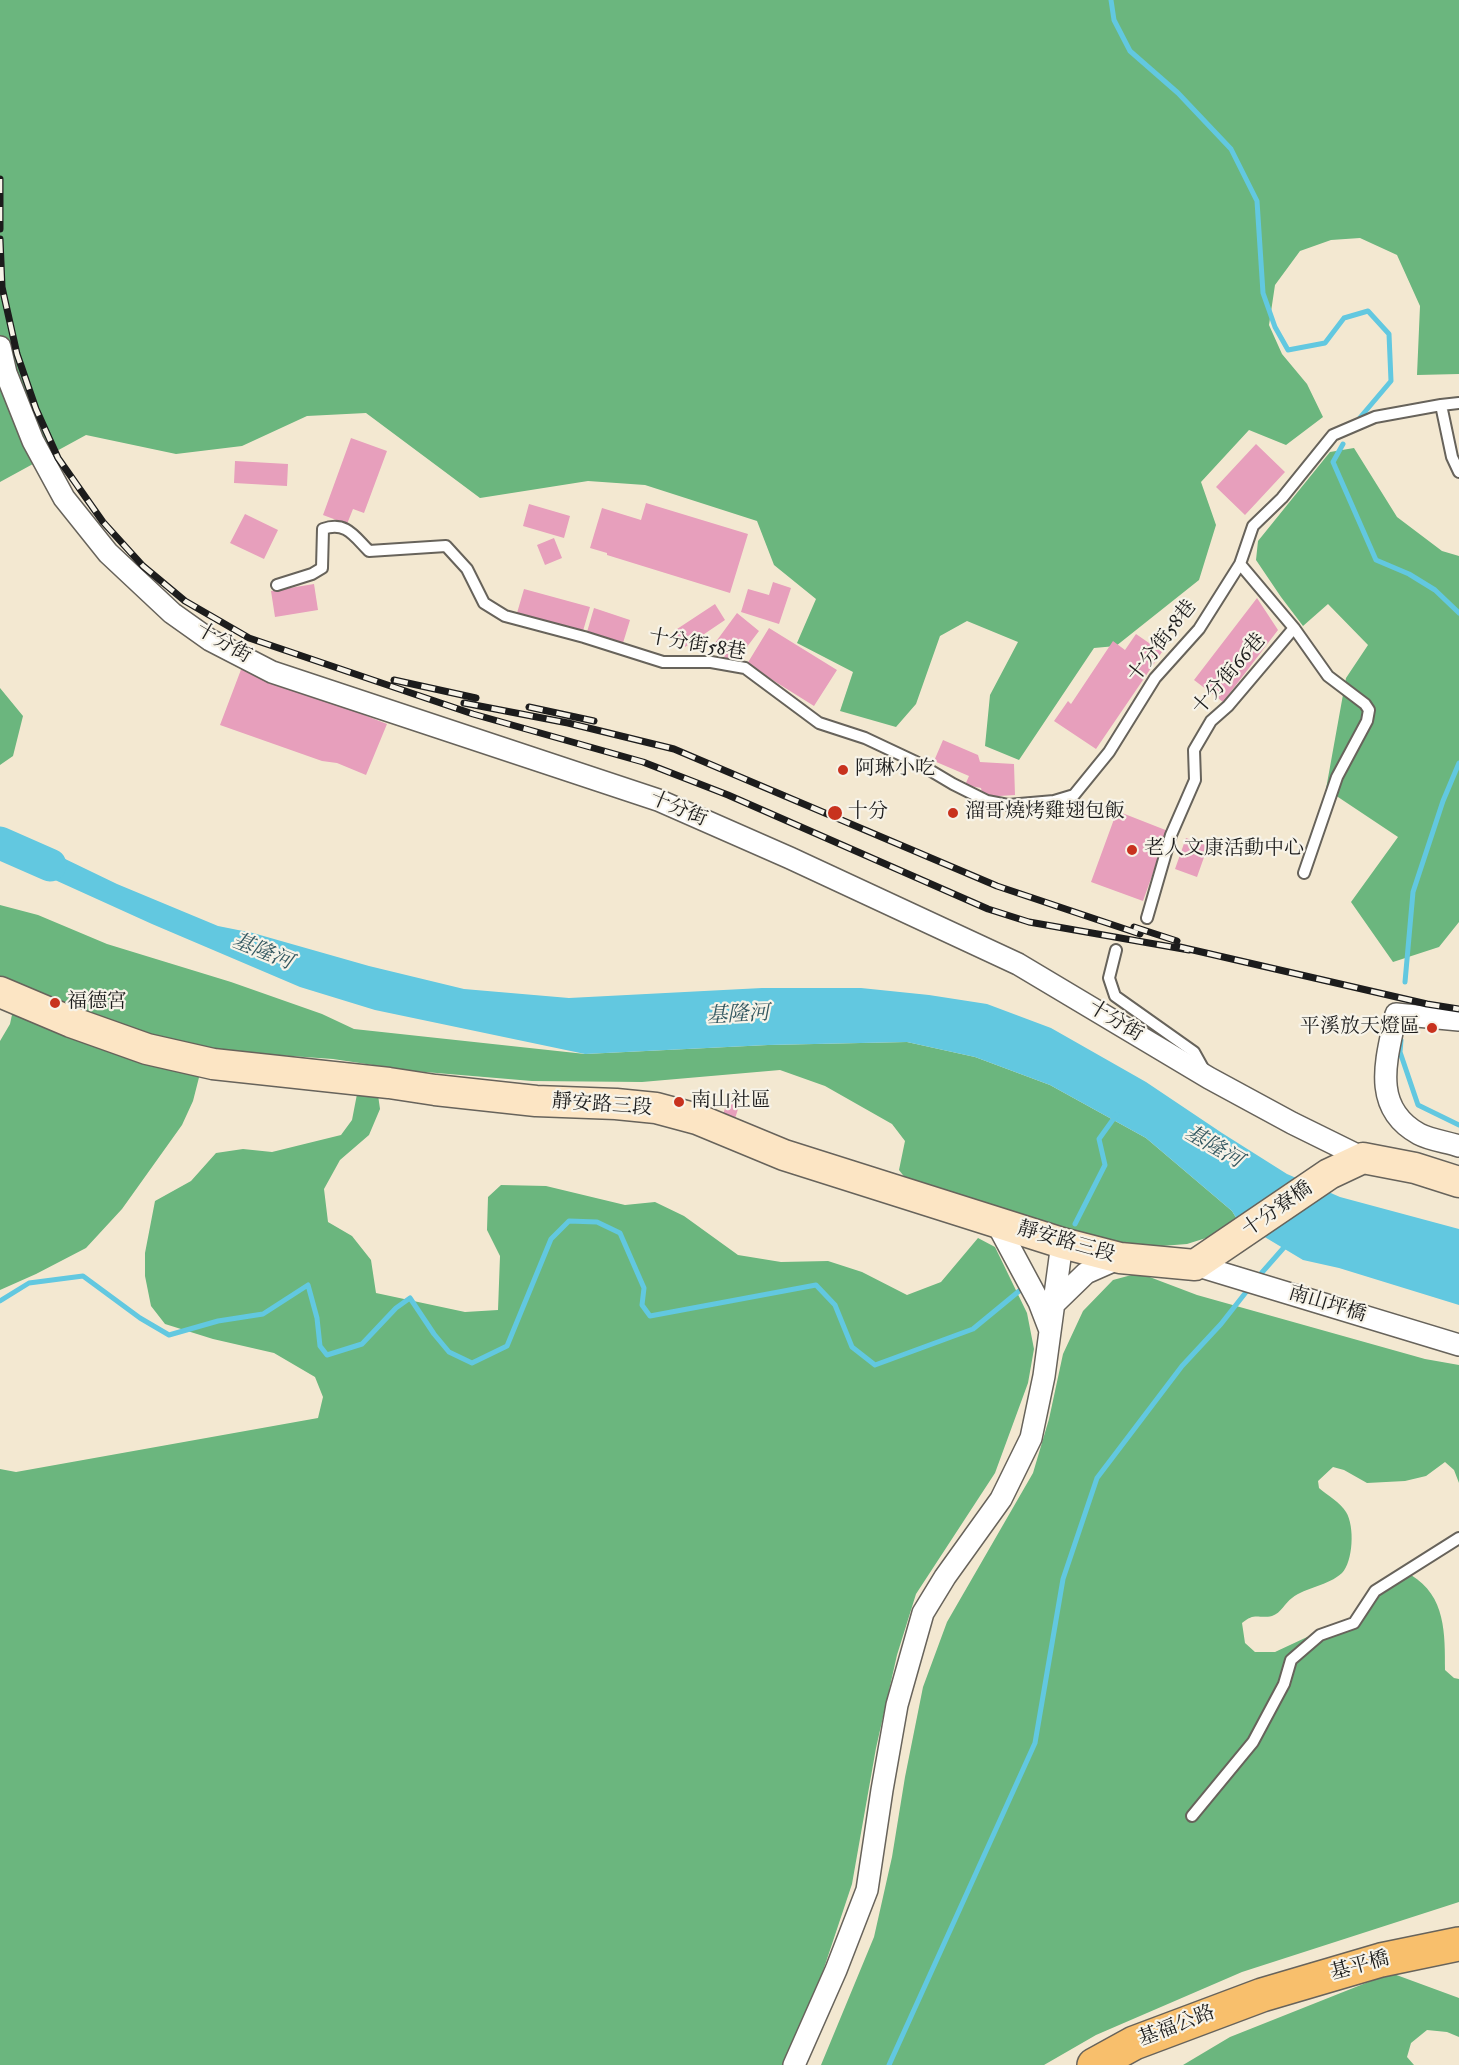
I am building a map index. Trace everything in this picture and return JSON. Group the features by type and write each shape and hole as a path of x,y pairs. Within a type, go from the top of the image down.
{"main road":[{"name":"靜安路三段","path":"4,997 147,1049 213,1064 536,1101 656,1108 697,1119 784,1155 1062,1243 1120,1258 1195,1265"},
{"path":"1363,1158 1415,1168 1459,1182"},
{"name":"十分寮橋","path":"1195,1265 1329,1174 1363,1158"},
{"name":"基平橋","path":"1262,1995 1381,1960 1459,1944"},
{"name":"基福公路","path":"1094,2065 1134,2043 1262,1995"}],"street":[{"name":"十分街","path":"0,347 6,373 33,441 64,498 108,553 172,613 210,640 272,672 658,800 1018,964 1209,1078 1363,1158"},
{"path":"1459,1020 1396,1014 1384,1072 1386,1087 1395,1114 1420,1135 1459,1146"},
{"path":"996,1222 1039,1302 1049,1328"},
{"path":"794,2065 836,1970 867,1890 897,1705 923,1613 945,1576 1001,1499 1030,1438 1044,1376 1062,1243"},
{"path":"1052,1306 1086,1273 1120,1258"},
{"name":"南山坪橋","path":"1195,1265 1459,1345"}],"lane":[{"path":"1459,403 1442,405 1452,457 1459,472"},
{"name":"十分街58巷","path":"277,585 312,574 322,568 323,529 335,525 347,529 369,551 446,546 466,569 484,603 504,616 584,637 663,662 711,662 745,669 819,723 865,738 916,762 987,801 1008,805 1054,801 1074,795 1109,752 1155,678 1199,629 1240,564 1253,526 1282,498 1333,435 1375,417 1442,405"},
{"name":"十分街66巷","path":"1240,564 1294,628 1328,676 1365,704 1369,710 1367,721 1337,777 1304,873"},
{"name":"十分街66巷","path":"1147,918 1171,835 1194,780 1194,750 1211,721 1228,706 1294,628"},
{"path":"1116,950 1109,978 1115,996 1194,1052 1209,1078"},
{"path":"1192,1816 1253,1742 1284,1684 1291,1660 1320,1635 1354,1623 1375,1592 1459,1538"}],"green space":[{"path":"0,0 1459,0 1459,374 1417,375 1420,306 1397,255 1360,238 1331,240 1300,251 1275,285 1269,325 1282,354 1307,384 1323,417 1286,445 1249,430 1201,482 1216,525 1199,580 1116,646 1094,648 1019,760 985,746 990,695 1018,642 967,621 940,636 916,704 896,727 840,711 853,672 797,643 816,599 774,565 757,521 645,485 588,481 480,498 366,413 307,416 242,446 176,454 86,435 0,482"},
{"path":"1354,448 1397,517 1442,551 1459,556 1459,922 1439,947 1393,962 1351,902 1398,837 1326,789 1346,678 1368,645 1328,604 1303,626 1256,560 1258,541 1330,452"},
{"path":"0,688 23,716 13,756 0,765"},
{"path":"0,905 38,915 107,944 231,982 322,1014 354,1029 585,1054 768,1045 907,1042 975,1057 1050,1085 1146,1138 1232,1211 1238,1221 1222,1233 1187,1244 1136,1248 1079,1241 906,1179 899,1170 905,1141 892,1124 825,1086 780,1070 642,1082 532,1081 413,1071 333,1059 206,1050 193,1101 182,1125 122,1209 86,1248 0,1290 0,1041 10,1024 18,987 0,979"},
{"path":"358,1089 378,1095 380,1109 369,1135 340,1160 324,1189 328,1222 352,1236 371,1260 376,1293 465,1312 498,1310 500,1256 487,1230 488,1197 501,1185 546,1186 625,1205 655,1202 684,1216 738,1255 781,1262 828,1261 862,1272 907,1295 941,1282 978,1238 995,1247 1027,1313 1034,1349 1028,1383 995,1473 916,1594 897,1655 876,1748 852,1884 815,1995 783,2065 0,2065 0,1469 16,1472 318,1418 323,1397 315,1377 274,1353 213,1339 165,1324 151,1306 145,1276 145,1253 155,1201 191,1181 216,1153 243,1149 272,1152 341,1135 352,1120"},
{"path":"1139,1273 1197,1295 1425,1359 1459,1365 1459,1483 1454,1470 1445,1462 1426,1476 1405,1481 1367,1483 1344,1470 1333,1467 1318,1481 1319,1488 1341,1505 1349,1518 1352,1544 1346,1568 1330,1581 1292,1598 1275,1615 1254,1617 1242,1623 1245,1643 1255,1652 1275,1652 1320,1631 1360,1620 1379,1593 1411,1575 1431,1594 1441,1617 1445,1643 1445,1670 1454,1678 1459,1679 1459,1902 1242,1972 1096,2035 1044,2065 821,2065 874,1937 892,1857 923,1687 947,1622 1033,1473 1049,1419 1063,1354 1083,1311 1113,1280"},
{"path":"1391,1973 1459,1998 1459,2037 1447,2032 1427,2030 1411,2043 1407,2057 1414,2065 1183,2065 1230,2037"}],"water":[{"path":"17,839 32,843 117,884 218,926 253,933 369,966 464,989 569,998 762,988 861,988 987,1004 1051,1028 1146,1082 1287,1174 1340,1197 1459,1229 1459,1305 1339,1268 1303,1260 1238,1221 1232,1211 1146,1138 1050,1085 975,1057 907,1042 768,1045 585,1054 375,1010 300,987 152,924 2,856"}],"building":[{"path":"351,438 387,451 364,513 353,509 347,524 323,515"},
{"path":"1256,444 1285,472 1245,515 1216,487"},
{"path":"235,461 288,464 287,486 234,483"},
{"path":"646,503 748,534 730,593 590,548 602,508 641,520"},
{"path":"529,504 570,516 564,538 523,526"},
{"path":"245,514 278,530 264,559 230,543"},
{"path":"554,538 562,558 545,565 537,545"},
{"path":"773,582 791,588 779,624 741,612 748,589 769,595"},
{"path":"314,584 318,610 275,617 271,591"},
{"path":"524,589 590,607 583,631 517,613"},
{"path":"1257,598 1278,630 1223,702 1194,680"},
{"path":"715,604 725,620 685,647 674,631"},
{"path":"594,608 630,620 623,643 587,632"},
{"path":"737,613 759,631 734,664 712,647"},
{"path":"769,628 837,670 814,706 747,664"},
{"path":"1136,634 1162,652 1096,749 1054,721 1068,701 1071,704 1113,641 1125,650"},
{"path":"242,667 387,724 366,775 337,763 322,761 220,725"},
{"path":"943,740 978,755 980,762 1014,764 1015,795 983,797 981,788 965,785 969,776 934,761"},
{"name":"老人文康活動中心","path":"1117,811 1168,831 1143,901 1091,882"},
{"path":"1186,838 1208,846 1197,877 1175,869"},
{"path":"727,1102 739,1106 732,1128 720,1124"}],"waterway":[{"path":"1111,0 1114,20 1130,51 1178,93 1231,149 1257,201 1263,293 1275,327 1288,350 1325,343 1344,318 1368,311 1389,334 1391,381 1358,420"},
{"path":"1343,444 1333,462 1376,560 1409,574 1435,590 1459,613"},
{"path":"1405,982 1413,892 1443,801 1459,763"},
{"name":"基隆河","path":"0,843 50,865"},
{"path":"1401,1040 1400,1052 1418,1105 1459,1125"},
{"path":"1075,1224 1105,1165 1099,1139 1117,1114"},
{"path":"0,1301 29,1283 83,1276 140,1318 169,1335 218,1321 263,1314 308,1285 317,1318 320,1346 327,1355 362,1344 396,1308 410,1298 449,1352 472,1363 507,1346 551,1239 569,1221 597,1222 620,1233 644,1288 642,1305 650,1316 816,1285 835,1305 852,1347 875,1365 973,1329 1024,1287"},
{"path":"1258,1277 1287,1244"},
{"path":"889,2065 1035,1743 1063,1579 1097,1478 1182,1366 1221,1324 1250,1287"}],"railway":[{"path":"0,179 0,229"},
{"path":"0,239 2,287 17,354 36,409 58,458 103,522 143,566 185,601 249,638 473,714 643,762 728,795 988,909 1029,922 1189,950"},
{"path":"394,680 476,698"},
{"path":"464,703 568,723 674,749 997,886 1140,934"},
{"path":"529,707 594,721"},
{"path":"1134,927 1177,941"},
{"path":"1180,947 1427,1004 1459,1009"}],"place":[{"name":"阿琳小吃","path":"843,770"},
{"name":"十分","path":"835,813"},
{"name":"溜哥燒烤雞翅包飯","path":"953,813"},
{"name":"老人文康活動中心","path":"1132,850"},
{"name":"福德宮","path":"55,1003"},
{"name":"平溪放天燈區","path":"1432,1028"},
{"name":"南山社區","path":"679,1102"}]}
